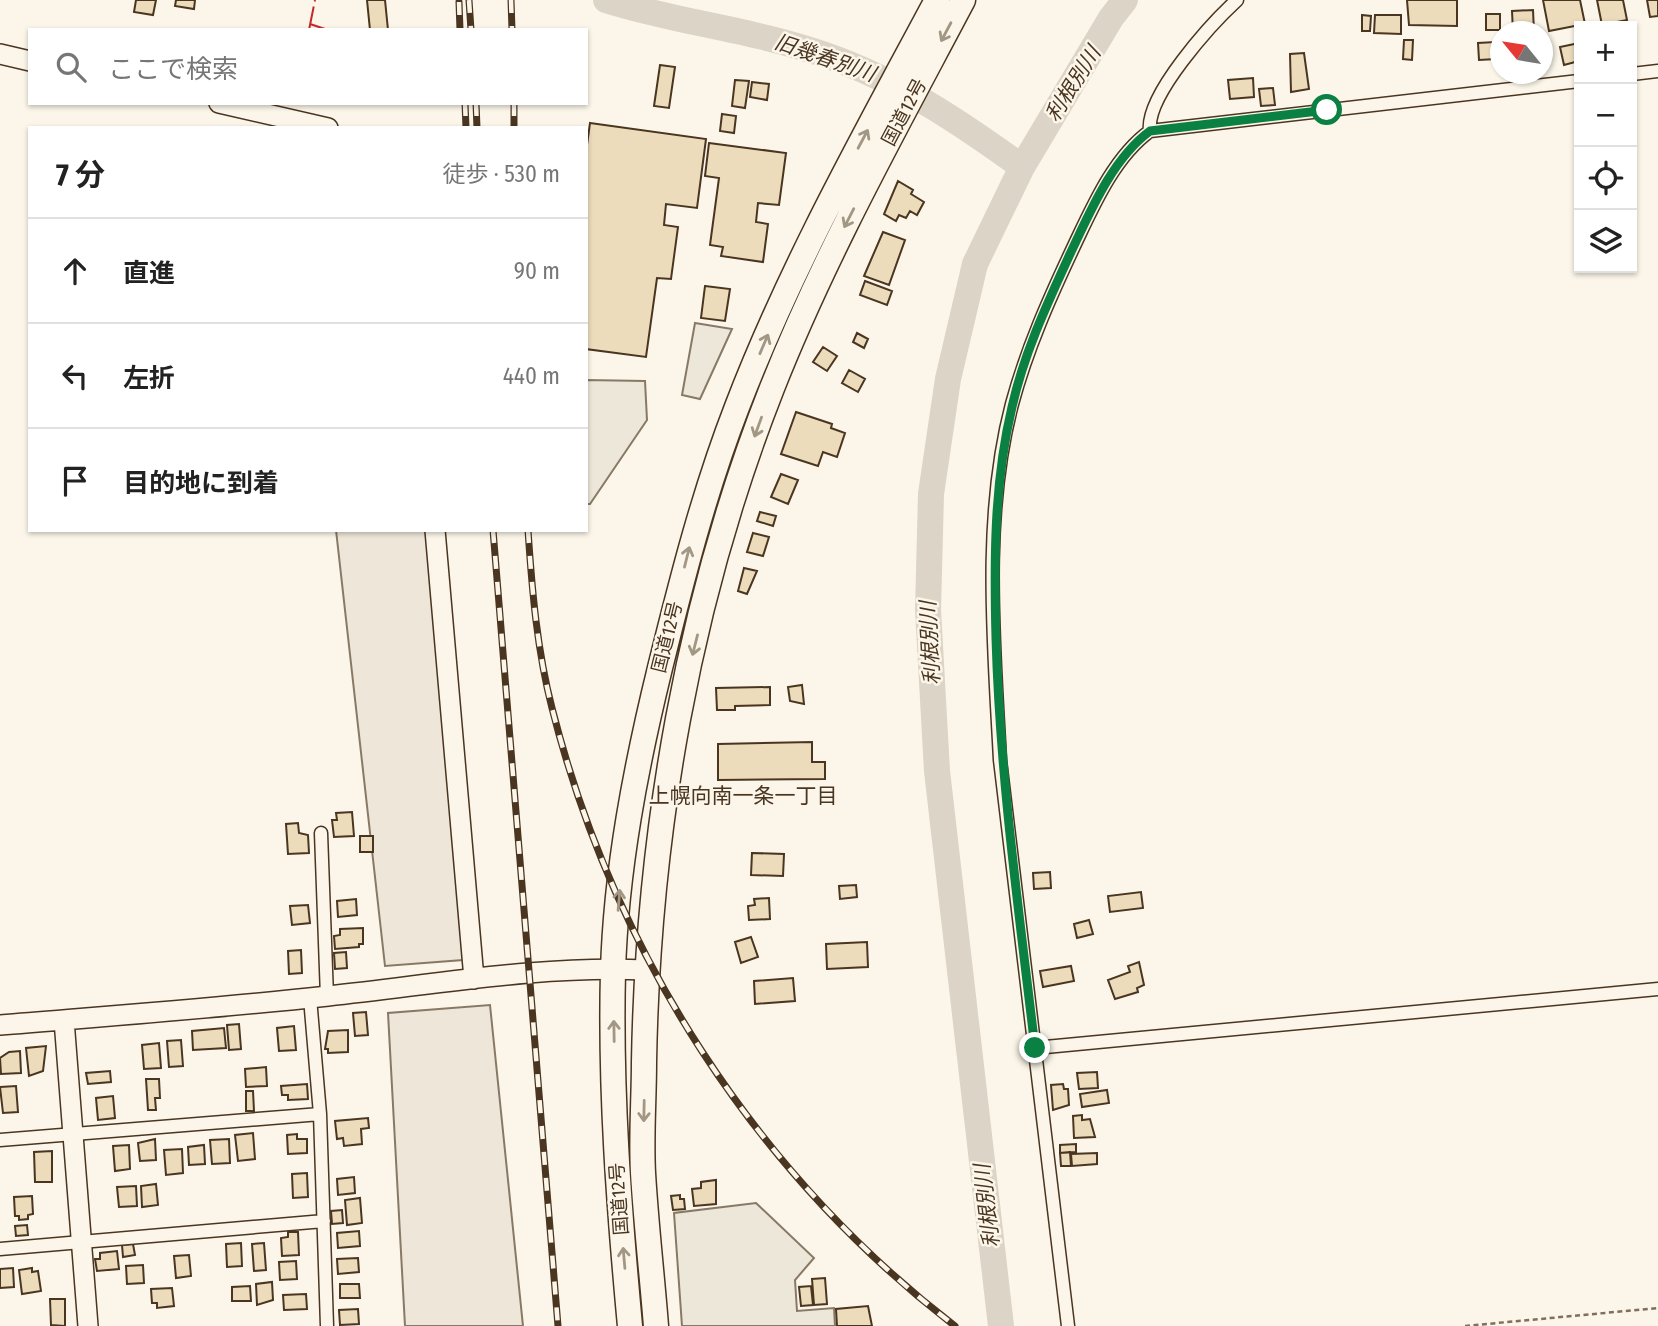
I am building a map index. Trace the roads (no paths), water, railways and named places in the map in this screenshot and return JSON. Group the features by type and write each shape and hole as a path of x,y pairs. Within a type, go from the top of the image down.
{"highway":[{"name":"国道12号","path":"920,57 937,0"},
{"name":"国道12号","path":"630,1326 616,1175 613,968 622,867 638,755 693,533 737,407 810,240 892,109 920,57 963,0"},
{"name":"国道12号","path":"656,1326 643,1171 646,970 653,883 685,685 731,509 772,389 892,109"}],"street":[{"path":"1150,131 1148,120 1178,67 1216,19 1237,0"},
{"path":"0,54 28,61"},
{"path":"1637,73 1658,71"},
{"path":"1068,1326 1000,760 994,559 999,479 1012,406 1035,330 1084,225 1117,167 1150,131 1574,82"},
{"path":"228,105 319,126"},
{"path":"435,532 474,979"},
{"path":"321,833 318,997 327,1326"},
{"path":"0,1025 318,997 474,979 613,968 646,970"},
{"path":"1035,1048 1658,989"},
{"path":"64,1020 88,1326"},
{"path":"0,1140 320,1114"},
{"path":"0,1249 324,1221"}],"waterway":[{"name":"旧幾春別川","path":"606,0 801,47 854,66 929,104 1022,167"},
{"name":"利根別川","path":"1001,1326 937,771 928,610 931,494 948,379 975,264 1022,167 1111,18 1125,0"}],"railway":[{"path":"469,0 471,28"},
{"path":"511,0 512,28"},
{"path":"459,2 460,28"},
{"path":"465,105 466,126"},
{"path":"476,105 477,126"},
{"path":"514,105 514,126"},
{"path":"493,532 558,1326"},
{"path":"528,532 539,642 552,708 579,799 613,886 654,971 702,1052 756,1128 817,1199 883,1266 955,1326"}],"district":[{"name":"上幌向南一条一丁目","path":"743,796"}]}
